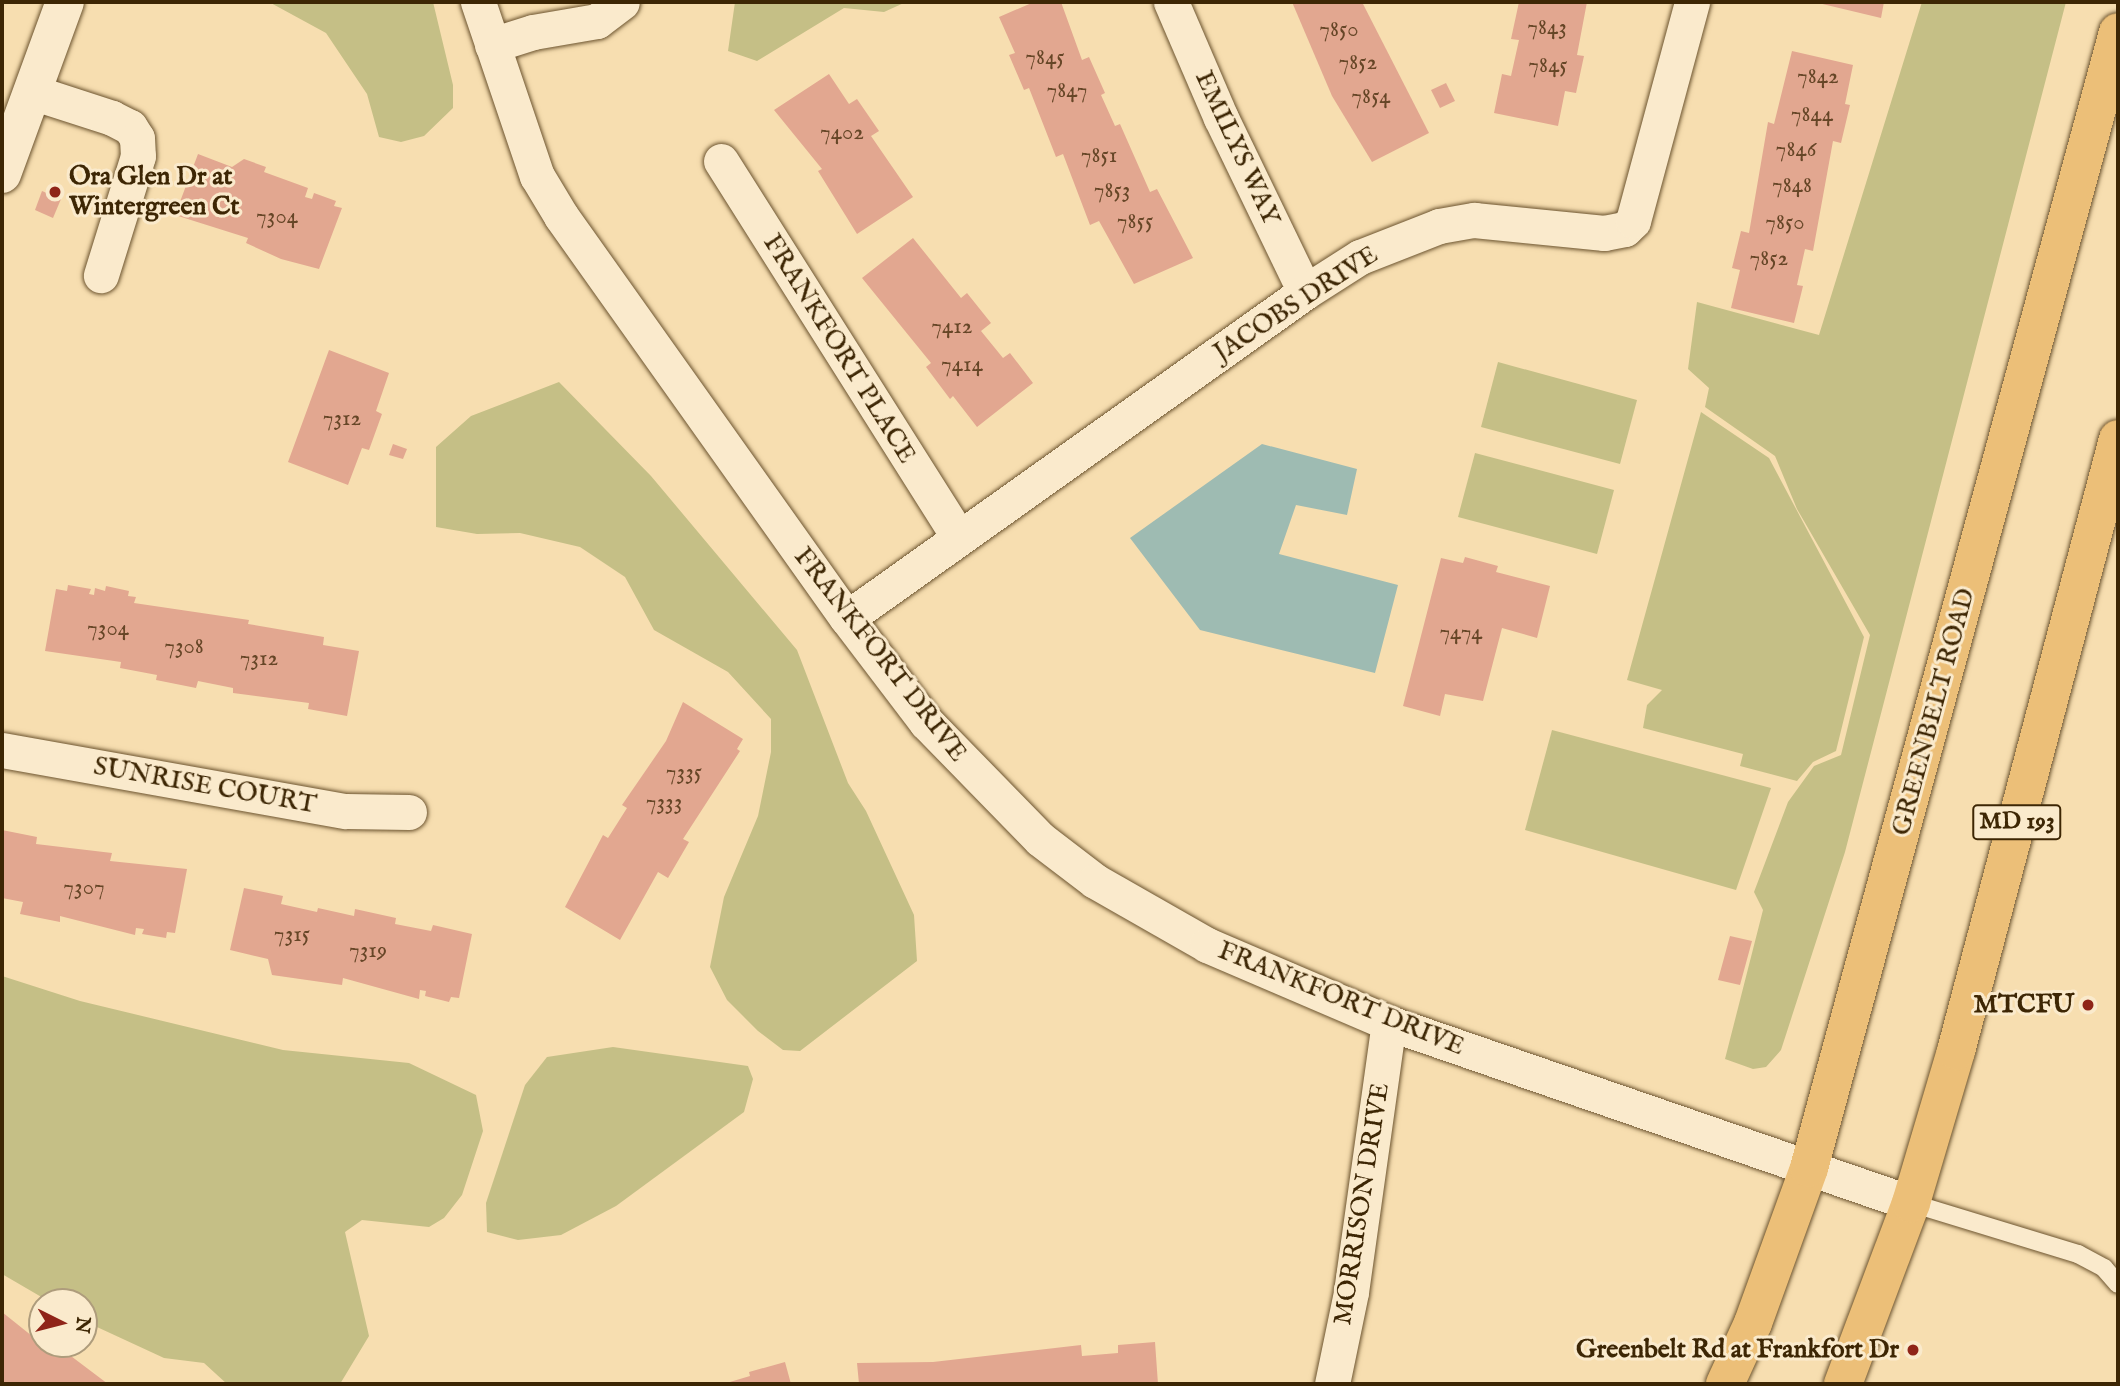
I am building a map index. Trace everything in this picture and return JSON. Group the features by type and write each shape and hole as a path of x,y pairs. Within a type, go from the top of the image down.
{"main road":[{"name":"GREENBELT ROAD","path":"1725,1384 1754,1323 1809,1168 2118,32"},
{"name":"MD 193","path":"1843,1384 1911,1203 1956,1051 2118,439"}],"street":[{"path":"2,174 17,86 65,2"},
{"name":"FRANKFORT DRIVE","path":"478,2 537,176 561,216 847,618 971,773 1040,839 1095,881 1208,945 1389,1023 1911,1203"},
{"path":"492,45 533,32 597,21 622,2"},
{"name":"EMILYS WAY","path":"1171,2 1221,118 1306,292"},
{"name":"JACOBS DRIVE","path":"847,618 958,536 1360,257 1439,226 1474,220 1604,233 1625,229 1633,221 1692,2"},
{"path":"17,86 112,118 130,127 137,138 138,156 101,275"},
{"name":"FRANKFORT PLACE","path":"720,162 958,536"},
{"name":"SUNRISE COURT","path":"2,750 346,811 409,812"},
{"name":"MORRISON DRIVE","path":"1332,1384 1351,1292 1389,1023"}],"lane":[{"path":"1911,1203 2078,1254 2104,1268 2118,1284"}],"shaded area":[{"path":"269,2 433,2 453,85 453,108 424,136 401,142 379,137 367,94 326,33"},
{"path":"735,2 906,2 884,12 844,8 757,61 728,51"},
{"path":"1922,2 2066,2 1845,852 1781,1050 1766,1067 1753,1069 1725,1059 1763,910 1754,892 1788,802 1814,766 1841,755 1870,635 1797,509 1775,456 1705,407 1709,388 1688,369 1697,302 1819,335"},
{"path":"1498,362 1637,400 1620,464 1481,427"},
{"path":"559,382 651,476 797,650 848,783 866,811 914,915 917,961 800,1051 783,1050 758,1031 727,1000 710,967 724,897 758,816 771,752 771,719 728,672 654,630 625,577 580,547 520,533 477,534 436,527 436,447 471,416"},
{"path":"1701,412 1769,458 1864,637 1836,751 1813,762 1797,781 1740,766 1743,754 1643,728 1647,705 1662,690 1627,680"},
{"path":"1475,453 1614,490 1597,554 1458,517"},
{"path":"1552,730 1771,788 1736,890 1525,830"},
{"path":"2,976 80,1001 283,1050 409,1063 476,1095 483,1131 462,1195 444,1218 429,1227 362,1220 345,1232 369,1336 340,1384 227,1384 204,1363 164,1358 98,1327 98,1288 28,1289 2,1274"},
{"path":"613,1047 748,1066 753,1079 744,1112 616,1206 561,1235 518,1240 487,1232 486,1203 525,1085 547,1057"}],"water":[{"path":"1262,444 1357,469 1347,515 1296,505 1279,554 1398,585 1375,673 1200,630 1130,538"}],"building":[{"path":"1034,2 1061,2 1082,60 1089,57 1105,93 1101,95 1115,126 1120,124 1150,192 1157,189 1193,258 1134,284 1099,221 1090,225 1063,154 1056,157 1029,88 1024,90 1009,55 1015,53 999,17"},
{"path":"1292,2 1362,2 1429,133 1372,162 1332,96"},
{"path":"1519,2 1587,2 1577,55 1584,56 1576,93 1565,91 1558,126 1494,113 1502,74 1511,76 1519,40 1511,39"},
{"path":"1814,2 1884,2 1881,18"},
{"path":"1792,51 1853,65 1845,104 1850,105 1841,143 1833,141 1813,251 1805,249 1797,285 1803,286 1794,323 1731,308 1740,270 1732,268 1741,231 1749,233 1768,122 1774,124"},
{"path":"829,74 849,104 857,99 879,131 871,136 913,197 857,234 818,171 822,169 774,110"},
{"path":"1446,83 1455,101 1440,108 1431,90"},
{"path":"198,154 232,167 244,159 266,167 264,172 308,188 305,197 312,199 314,193 336,201 334,206 342,208 319,269 281,259 246,243 248,238 175,215"},
{"path":"42,191 61,199 53,218 35,210"},
{"path":"913,238 961,298 967,293 991,323 981,331 1003,358 1010,353 1033,383 977,427 953,396 950,399 926,367 931,363 862,278"},
{"path":"329,350 389,373 376,411 382,414 369,450 362,448 348,485 288,462"},
{"path":"393,444 407,449 403,459 389,455"},
{"path":"1465,557 1498,566 1496,572 1550,586 1537,638 1502,628 1483,701 1445,694 1440,716 1403,706 1441,558 1463,563"},
{"path":"68,585 91,589 89,594 94,595 95,588 105,591 106,586 129,591 128,596 136,597 134,603 249,620 248,624 324,637 323,645 359,651 347,716 308,709 309,703 233,693 233,688 198,681 196,688 156,680 157,675 120,668 121,662 45,651 56,589 67,591"},
{"path":"683,702 743,739 737,749 740,751 683,839 689,842 668,878 658,872 620,940 565,907 603,835 608,838 627,808 622,805 666,741"},
{"path":"2,830 37,837 36,844 112,853 110,861 187,869 175,933 167,932 166,938 142,934 144,929 136,928 135,935 60,916 60,922 20,914 23,902 2,898"},
{"path":"244,888 283,896 281,904 317,912 318,908 354,916 355,909 396,918 395,924 431,931 433,925 472,934 459,998 451,997 449,1002 425,996 426,991 420,990 419,999 343,978 342,985 272,975 268,959 230,950"},
{"path":"1730,936 1752,941 1740,985 1718,980"},
{"path":"2,1312 28,1333 28,1358 74,1358 108,1384 2,1384"},
{"path":"1155,1342 1158,1384 859,1384 857,1363 933,1362 1081,1345 1082,1356 1118,1353 1118,1345"},
{"path":"785,1362 791,1384 723,1384 750,1376 749,1372"}],"place":[{"name":"Ora Glen Dr at Wintergreen Ct","path":"55,192"},
{"name":"MTCFU","path":"2088,1005"},
{"name":"Greenbelt Rd at Frankfort Dr","path":"1913,1350"}]}
